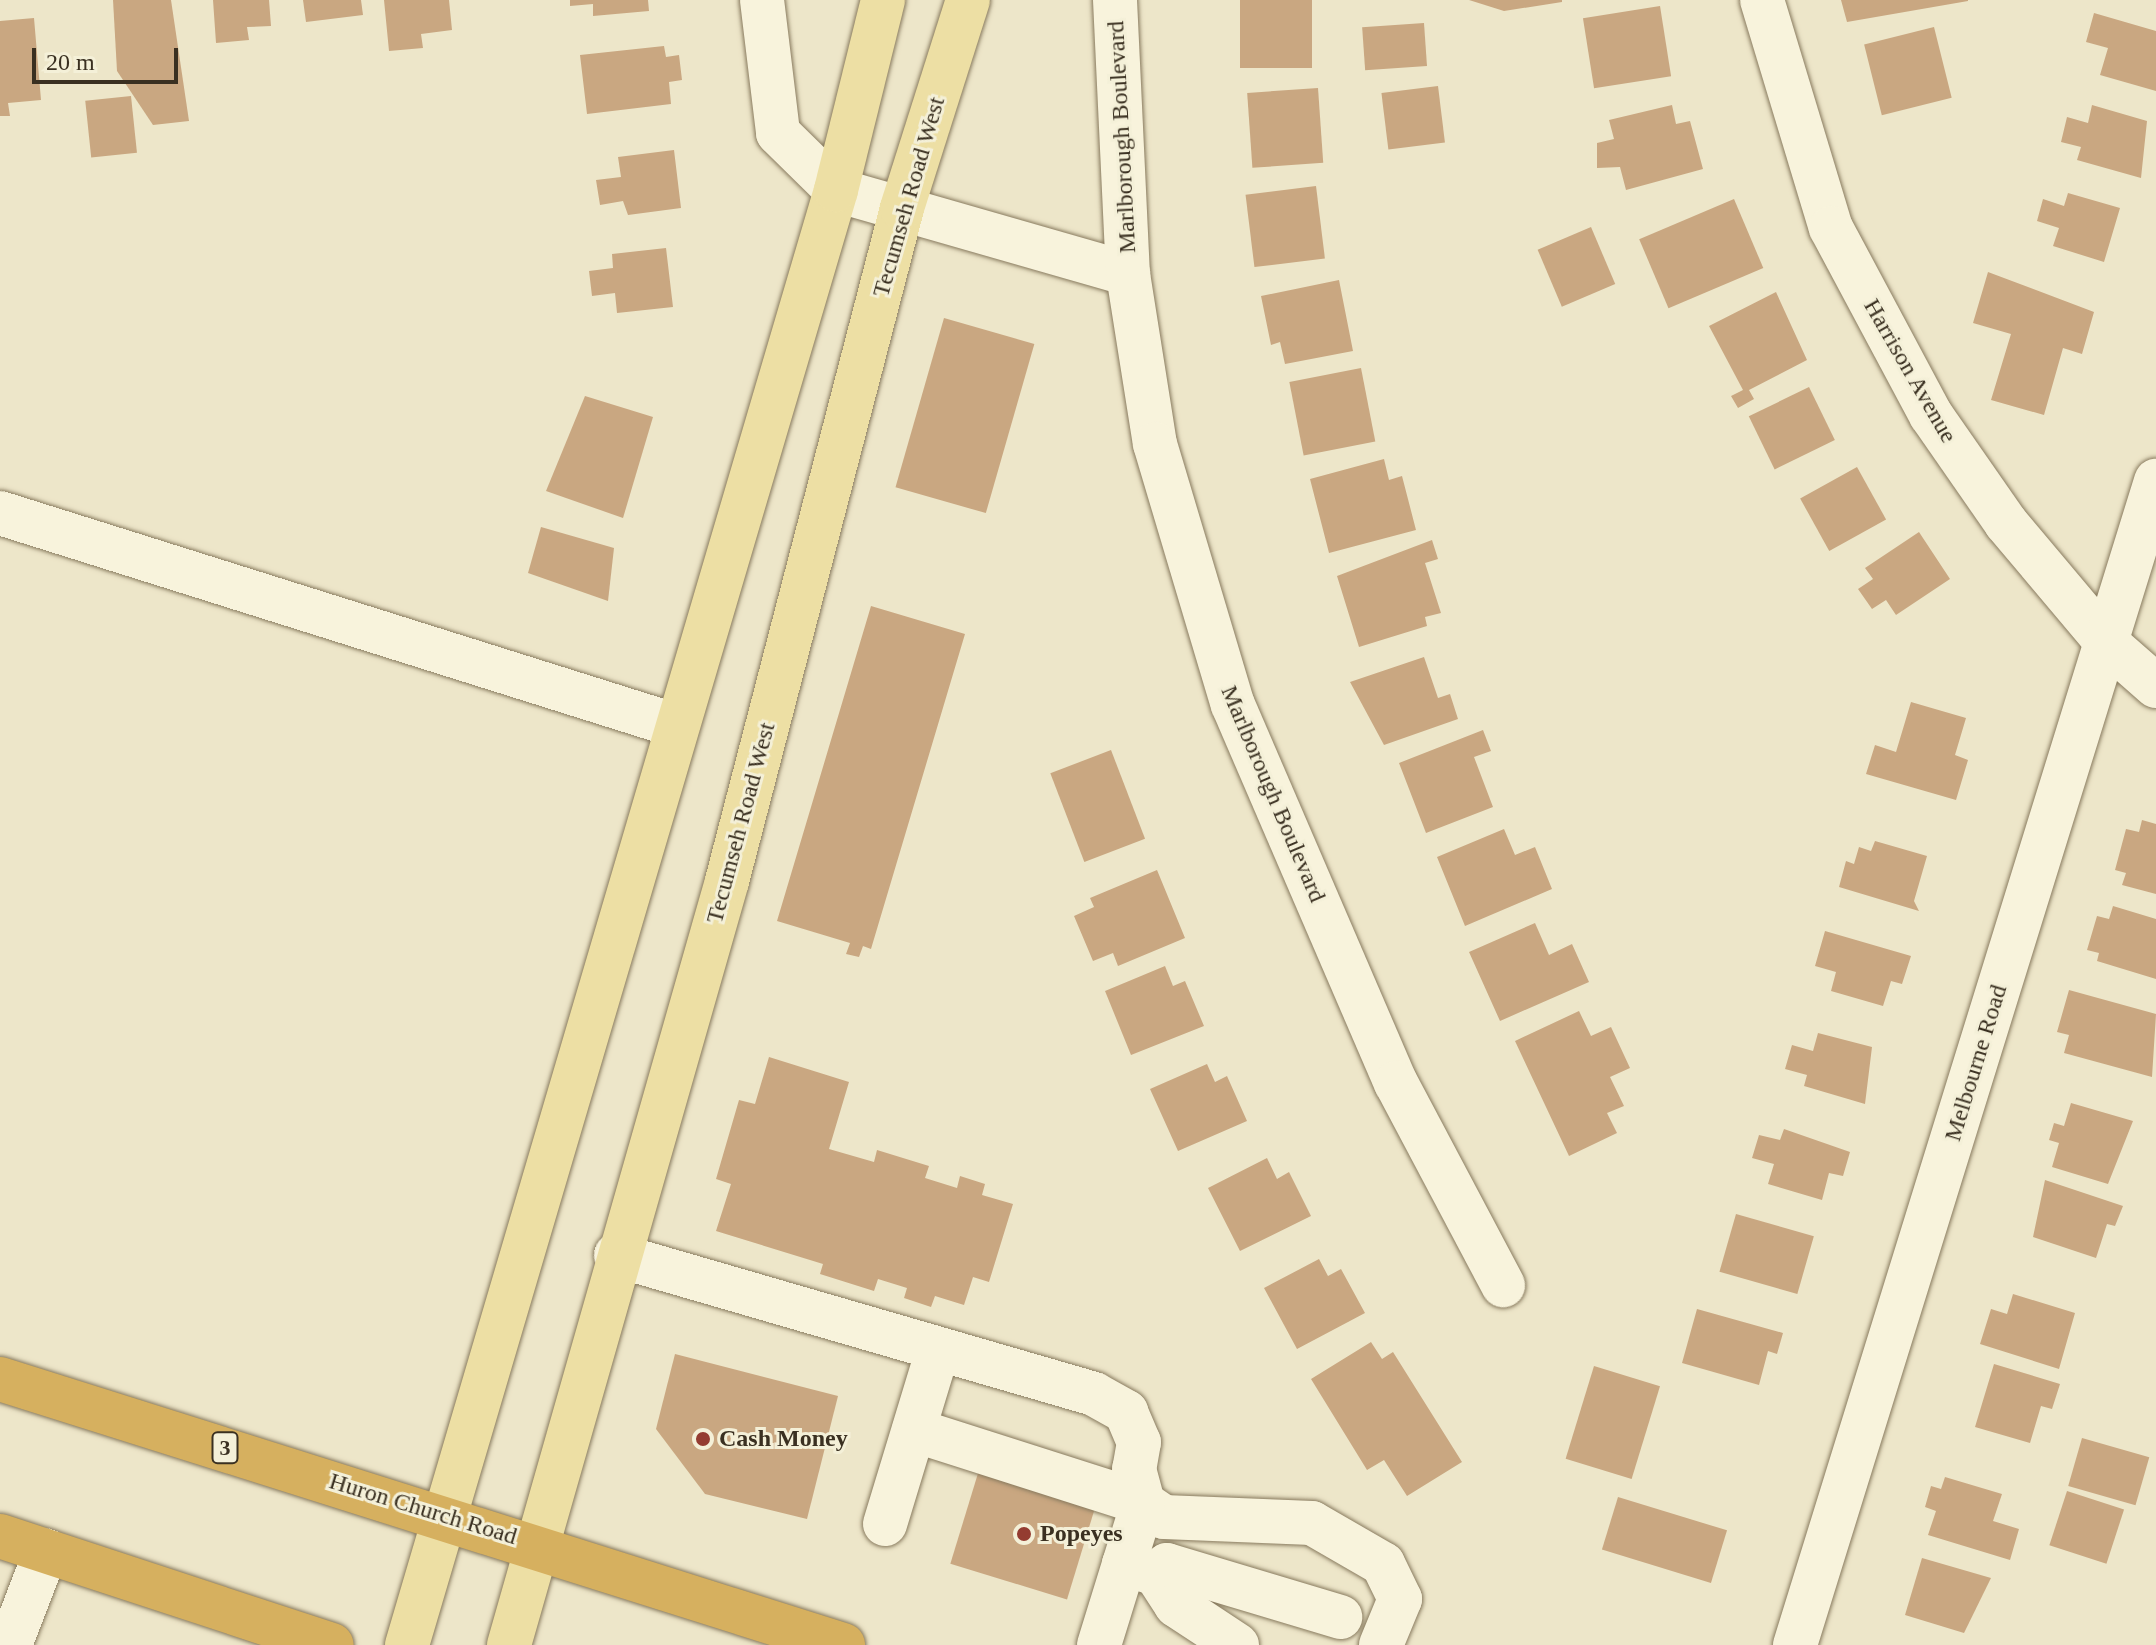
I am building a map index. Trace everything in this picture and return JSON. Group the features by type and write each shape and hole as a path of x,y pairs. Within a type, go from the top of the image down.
{"highway":[{"name":"Huron Church Road","path":"0,1379 449,1516 843,1645"},
{"path":"0,1536 332,1645"}],"main road":[{"path":"407,1645 449,1516 677,726 836,190 883,0"},
{"name":"Tecumseh Road West","path":"509,1645 616,1255 727,881 902,208 968,0"}],"street":[{"path":"762,0 778,133 836,190"},
{"name":"Marlborough Boulevard","path":"1115,0 1128,274 1155,444 1233,705 1396,1083 1503,1285"},
{"name":"Harrison Avenue","path":"1762,0 1838,241 1931,415 2006,523 2107,643 2156,686"},
{"name":"Marlborough Boulevard","path":"836,190 1128,274"},
{"name":"Melbourne Road","path":"1795,1645 2156,481"},
{"path":"0,513 677,726"},
{"path":"616,1255 1094,1394 1126,1412 1139,1442 1134,1469 1143,1503 1140,1569 1099,1645"},
{"path":"885,1524 938,1350"},
{"path":"914,1430 1143,1503 1164,1517 1312,1523 1383,1564 1400,1599 1381,1645"},
{"path":"7,1640 46,1551"},
{"path":"1140,1569 1167,1565 1340,1617"},
{"path":"1140,1569 1176,1605 1237,1645"}],"building":[{"path":"113,0 171,0 189,121 153,125 117,71"},
{"path":"213,0 269,0 271,26 247,27 249,40 216,43"},
{"path":"303,0 361,0 363,15 306,22"},
{"path":"384,0 449,0 452,30 421,34 423,48 389,51"},
{"path":"570,0 648,0 649,11 593,16 593,4 570,6"},
{"path":"1240,0 1312,0 1312,68 1240,68"},
{"path":"1469,0 1562,0 1562,2 1504,11"},
{"path":"1841,0 1968,0 1968,1 1847,22"},
{"path":"1660,6 1671,76 1594,88 1583,18"},
{"path":"2094,13 2156,31 2156,91 2100,75 2108,48 2086,42"},
{"path":"34,18 41,100 8,103 10,116 0,116 0,21"},
{"path":"1424,23 1427,66 1365,70 1362,27"},
{"path":"1934,27 1952,98 1882,115 1864,44"},
{"path":"664,46 666,57 679,55 682,80 669,82 671,104 587,114 580,55"},
{"path":"1438,86 1445,143 1388,150 1381,93"},
{"path":"1318,88 1323,163 1252,168 1247,93"},
{"path":"131,96 137,153 91,157 85,101"},
{"path":"1672,105 1676,124 1690,121 1703,169 1626,190 1620,167 1597,168 1597,143 1614,139 1609,120"},
{"path":"2092,105 2147,121 2141,178 2077,160 2081,147 2061,142 2067,117 2088,123"},
{"path":"674,150 681,208 628,215 623,201 600,205 596,180 621,177 618,157"},
{"path":"1316,186 1325,258 1254,267 1246,195"},
{"path":"2068,193 2120,208 2104,262 2053,246 2059,228 2037,221 2043,199 2064,206"},
{"path":"1734,199 1763,268 1668,308 1639,239"},
{"path":"1591,227 1615,284 1562,307 1538,250"},
{"path":"666,248 673,307 617,313 615,293 592,296 589,271 613,268 612,254"},
{"path":"1988,272 2094,312 2082,354 2063,348 2044,415 1991,400 2011,334 1973,323"},
{"path":"1339,280 1353,351 1285,364 1280,342 1271,345 1261,296"},
{"path":"1776,292 1807,360 1749,390 1754,399 1738,408 1731,396 1743,390 1709,326"},
{"path":"944,318 1034,344 986,513 895,487"},
{"path":"1361,368 1375,442 1304,456 1289,382"},
{"path":"1809,387 1835,440 1775,469 1749,416"},
{"path":"585,396 653,417 623,518 546,491"},
{"path":"1384,459 1389,480 1402,476 1416,530 1329,553 1310,479"},
{"path":"1857,467 1886,519 1829,551 1800,499"},
{"path":"541,527 614,548 608,601 528,573"},
{"path":"1919,532 1950,579 1896,615 1886,600 1872,609 1858,589 1873,579 1865,568"},
{"path":"1432,540 1438,559 1425,563 1441,613 1425,617 1427,626 1359,647 1337,576"},
{"path":"871,606 965,634 871,949 863,946 859,957 846,954 850,943 777,921"},
{"path":"1424,657 1438,698 1450,694 1458,719 1384,745 1350,682"},
{"path":"1911,702 1966,718 1955,755 1968,760 1956,800 1866,774 1875,745 1896,752"},
{"path":"1483,730 1491,751 1474,757 1493,807 1426,833 1399,763"},
{"path":"1111,750 1145,839 1084,862 1050,773"},
{"path":"2142,820 2156,824 2156,894 2122,885 2126,873 2115,870 2126,829 2139,832"},
{"path":"1504,829 1515,855 1535,847 1552,889 1465,926 1437,857"},
{"path":"1875,841 1927,856 1914,901 1919,911 1839,887 1846,861 1854,864 1859,847 1871,851"},
{"path":"1157,870 1185,938 1118,966 1113,953 1093,961 1074,916 1094,907 1090,898"},
{"path":"2113,906 2156,919 2156,979 2097,961 2099,953 2087,950 2097,916 2109,919"},
{"path":"1535,923 1549,955 1572,944 1589,982 1500,1021 1469,952"},
{"path":"1825,931 1911,956 1902,984 1891,981 1883,1006 1831,991 1836,972 1815,966"},
{"path":"1165,966 1173,986 1185,981 1204,1026 1131,1055 1105,991"},
{"path":"2069,990 2156,1014 2152,1077 2064,1053 2069,1035 2057,1032"},
{"path":"1579,1011 1591,1036 1611,1027 1630,1068 1610,1077 1624,1106 1607,1113 1617,1133 1569,1156 1515,1041"},
{"path":"1818,1033 1872,1047 1865,1104 1804,1086 1807,1075 1785,1069 1792,1045 1813,1051"},
{"path":"769,1057 849,1082 829,1149 874,1162 877,1150 929,1166 925,1178 957,1188 960,1176 985,1184 982,1195 1013,1204 989,1282 973,1277 964,1305 935,1296 931,1307 904,1298 907,1288 878,1279 874,1291 820,1274 823,1264 716,1231 731,1184 716,1179 739,1100 755,1104"},
{"path":"1207,1064 1215,1082 1227,1076 1247,1121 1178,1151 1150,1089"},
{"path":"2071,1103 2133,1121 2108,1184 2052,1167 2059,1143 2049,1140 2054,1123 2064,1126"},
{"path":"1784,1129 1850,1152 1843,1176 1829,1173 1822,1200 1768,1184 1774,1164 1752,1158 1759,1135 1780,1140"},
{"path":"1267,1158 1277,1179 1289,1172 1311,1216 1240,1251 1208,1188"},
{"path":"2045,1180 2123,1206 2115,1226 2107,1224 2096,1258 2033,1237"},
{"path":"1736,1214 1814,1236 1797,1294 1719,1272"},
{"path":"1319,1259 1328,1276 1341,1269 1365,1313 1297,1349 1264,1288"},
{"path":"2013,1294 2075,1313 2059,1369 1980,1344 1991,1309 2007,1314"},
{"path":"1697,1309 1783,1333 1777,1354 1768,1351 1759,1385 1682,1363"},
{"path":"1371,1342 1382,1359 1393,1352 1462,1462 1407,1496 1384,1460 1367,1470 1311,1379"},
{"path":"675,1354 838,1396 807,1519 705,1494 656,1429"},
{"path":"1994,1364 2060,1384 2052,1409 2041,1406 2030,1443 1975,1427"},
{"path":"1594,1366 1660,1386 1632,1479 1566,1459"},
{"path":"2082,1438 2149,1457 2136,1505 2068,1486"},
{"name":"Popeyes","path":"979,1470 1096,1506 1067,1599 950,1564"},
{"path":"1945,1477 2002,1494 1993,1521 2019,1529 2010,1560 1928,1535 1936,1511 1925,1507 1931,1486 1941,1489"},
{"path":"2067,1491 2124,1510 2106,1564 2049,1545"},
{"path":"1618,1497 1727,1530 1711,1583 1602,1550"},
{"path":"1922,1558 1991,1578 1964,1633 1905,1615"}],"place":[{"name":"Cash Money","path":"703,1439"},
{"name":"Popeyes","path":"1024,1534"}]}
